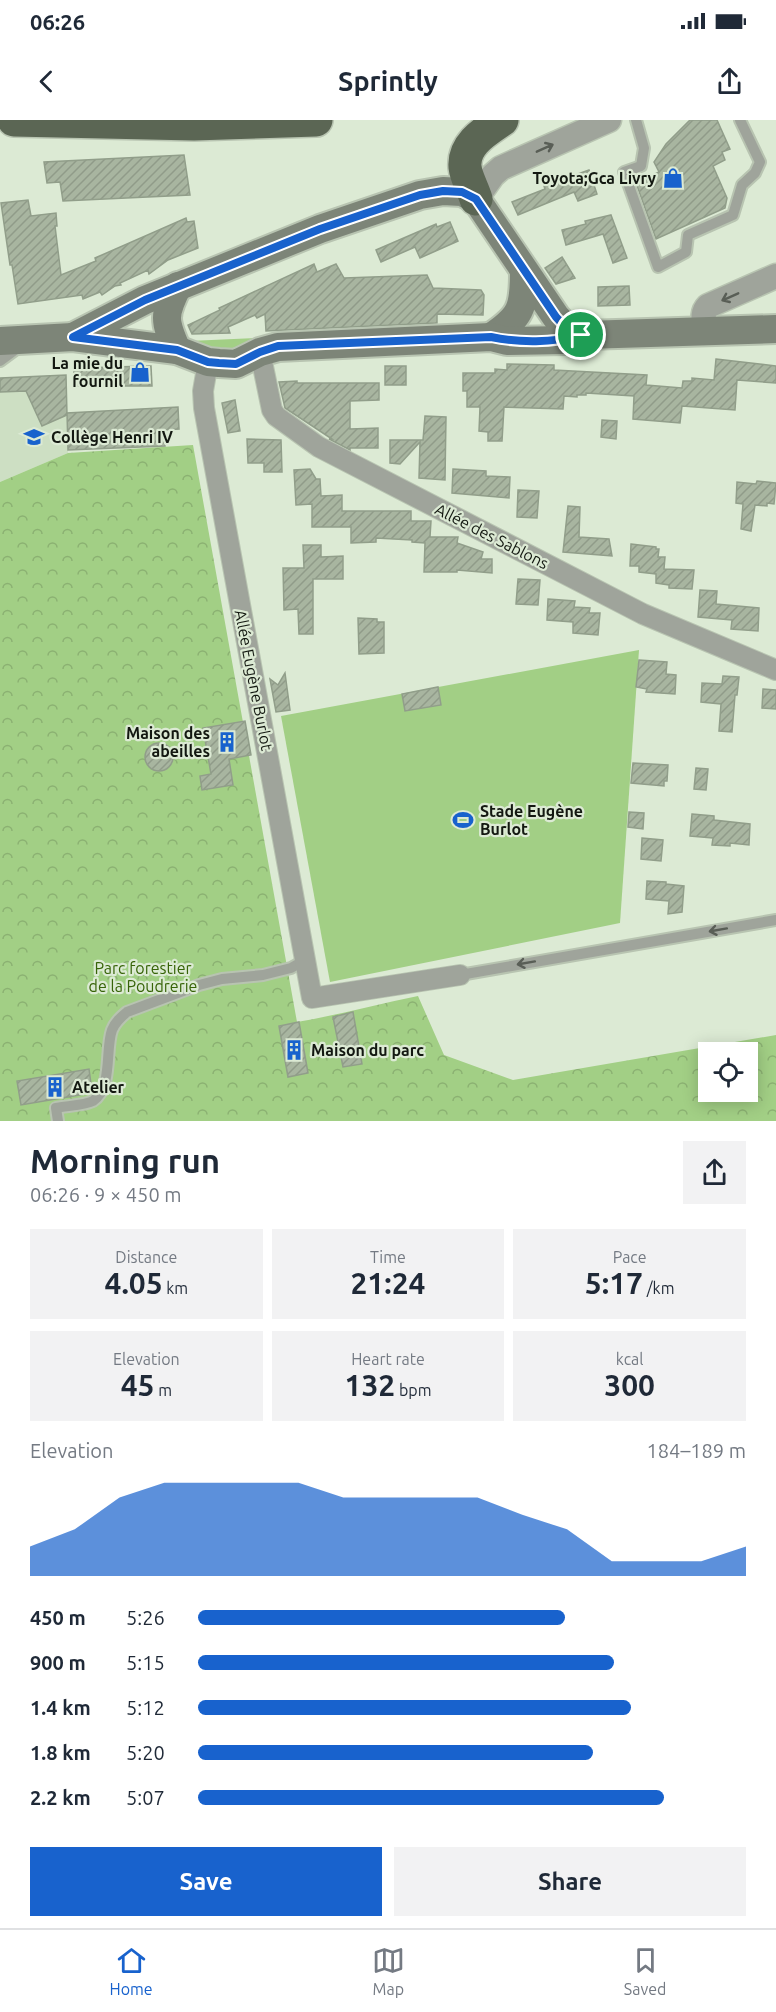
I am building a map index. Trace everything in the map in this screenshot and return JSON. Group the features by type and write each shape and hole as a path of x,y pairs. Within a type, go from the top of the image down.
{"highway":[{"path":"14,120 194,124 316,120"},
{"path":"476,199 465,166 468,148 483,133 502,120"}],"main road":[{"path":"73,337 145,300 320,229 420,195 443,191 462,192 476,199 556,317 568,330 581,335"},
{"path":"491,337 515,318 524,300 524,273"},
{"path":"177,350 166,317 168,305 178,286"},
{"path":"0,341 73,337 177,350 208,362 236,364 278,346 491,337 507,340 566,340 581,335 776,329"}],"street":[{"path":"476,199 493,175 501,168 609,120"},
{"path":"705,331 703,316 708,306 776,276"},
{"name":"Allée des Sablons","path":"260,352 272,410 276,416 319,447 643,614 776,670"},
{"name":"Allée Eugène Burlot","path":"208,362 203,391 204,408 312,998 460,975"}],"lane":[{"path":"636,120 644,148 641,166 624,172 658,267 686,252 688,235 733,215 742,185 754,173 760,162 740,120"},
{"path":"0,361 29,340"},
{"path":"460,975 776,920"},
{"path":"58,1121 56,1108 92,1102 101,1092 106,1078 112,1030 118,1020 128,1012 199,985 222,979 263,975 291,968 305,960"}],"shaded area":[{"name":"Collège Henri IV","path":"66,375 68,453 0,482 0,378"}],"green space":[{"path":"279,337 227,359 189,341"},
{"name":"Parc forestier de la Poudrerie","path":"193,445 297,1022 418,996 444,1055 513,1080 698,1048 698,1102 758,1102 758,1042 735,1042 776,1035 776,1121 0,1121 0,482 68,453"},
{"name":"Stade Eugène Burlot","path":"639,650 620,923 330,982 281,716"}],"building":[{"name":"Toyota;Gca Livry","path":"690,120 717,120 730,149 722,152 725,160 713,166 727,198 725,208 656,239 636,183 659,172 654,162 666,144"},
{"path":"184,155 190,195 63,201 60,182 47,183 44,162"},
{"path":"589,170 597,194 578,201 574,192 518,215 512,202 545,189 544,186"},
{"path":"28,200 31,216 56,213 57,226 55,226 61,275 186,218 187,222 194,221 198,248 168,260 149,274 148,270 120,283 121,285 115,286 102,295 100,292 83,299 82,295 18,304 1,203"},
{"path":"611,215 627,258 613,263 603,234 566,245 562,230 586,224 585,221"},
{"path":"450,222 458,241 420,258 415,247 381,262 376,250 436,224 437,227"},
{"path":"562,257 575,278 556,284 545,268"},
{"path":"314,264 317,272 336,264 344,278 427,275 433,288 481,290 484,295 483,315 437,314 437,323 266,331 265,314 257,318 255,315 228,327 230,333 192,334 188,325"},
{"path":"629,286 630,305 598,306 598,287"},
{"path":"716,359 776,366 776,383 737,380 735,410 682,406 680,423 633,419 634,396 586,393 586,395 577,395 577,397 564,396 563,409 504,407 502,441 488,441 488,432 479,431 480,407 467,407 467,391 463,391 463,373 495,373 495,369 507,370 507,364 554,365 554,370 647,375 646,385 682,388 683,381 692,381 692,378 714,380"},
{"path":"151,366 152,386 74,386 74,368"},
{"path":"385,366 406,366 406,385 385,385"},
{"path":"66,375 67,415 42,426 26,391 0,392 0,378"},
{"path":"297,381 297,383 379,383 379,400 350,401 350,429 378,428 378,448 350,448 350,450 329,439 332,439 285,408 279,382"},
{"path":"235,400 240,431 228,433 222,403"},
{"path":"178,407 179,429 164,430 165,446 68,450 67,413"},
{"path":"425,416 446,417 445,480 419,478 420,442 400,464 390,463 390,440 423,440"},
{"path":"602,420 617,421 616,439 601,437"},
{"path":"247,439 281,440 282,472 264,472 264,463 248,463"},
{"path":"310,469 316,479 320,479 321,496 342,495 342,511 411,511 411,521 431,521 430,537 458,537 457,543 483,552 481,559 492,559 492,573 457,570 457,572 424,572 425,543 376,538 376,542 351,543 351,527 312,527 312,504 296,505 294,470"},
{"path":"453,469 486,471 486,476 510,477 509,498 452,493"},
{"path":"757,481 776,483 774,504 755,505 751,531 741,529 743,504 736,503 737,482 756,484"},
{"path":"518,490 539,491 537,518 517,517"},
{"path":"568,506 580,507 579,537 609,539 612,556 563,552"},
{"path":"631,544 659,549 658,557 665,557 664,569 694,570 692,589 669,588 669,585 656,583 656,574 639,572 639,566 630,566"},
{"path":"303,545 321,545 321,557 343,556 343,579 313,579 313,634 299,634 298,609 284,610 283,568 304,568"},
{"path":"518,579 540,580 538,605 516,604"},
{"path":"700,590 717,591 716,604 759,608 758,631 731,629 732,620 698,617"},
{"path":"548,599 575,601 574,607 590,608 589,613 600,613 598,635 573,633 573,622 547,620"},
{"path":"358,618 377,619 377,622 384,622 384,653 359,654"},
{"path":"639,660 667,662 666,674 676,675 675,694 646,692 647,689 636,687"},
{"path":"285,673 290,710 276,712 270,679 278,685"},
{"path":"723,676 739,677 732,732 719,731 721,704 701,702 702,683 722,684"},
{"path":"438,687 441,705 405,711 402,694"},
{"path":"763,689 776,690 776,709 762,708"},
{"name":"Maison des abeilles","path":"245,721 251,755 229,759 233,785 202,790 200,776 211,774 203,728"},
{"path":"159,743 169,747 173,757 169,767 159,771 149,767 145,757 149,747"},
{"path":"633,763 668,765 667,781 664,781 664,786 631,783"},
{"path":"696,768 708,769 706,790 694,789"},
{"path":"629,812 644,813 643,829 628,827"},
{"path":"692,814 714,816 714,820 750,824 749,845 730,843 730,846 712,845 713,838 690,836"},
{"path":"642,838 663,840 661,861 641,859"},
{"path":"647,881 684,886 682,912 668,914 669,901 646,899"},
{"path":"353,1012 362,1064 343,1067 333,1017"},
{"name":"Maison du parc","path":"299,1022 308,1073 288,1077 279,1026"},
{"name":"Atelier","path":"89,1069 91,1093 21,1105 17,1081"}],"place":[{"name":"Toyota;Gca Livry","path":"673,178"},
{"name":"La mie du fournil","path":"140,372"},
{"name":"Collège Henri IV","path":"34,437"},
{"name":"Maison des abeilles","path":"227,742"},
{"name":"Stade Eugène Burlot","path":"463,820"},
{"name":"Maison du parc","path":"294,1050"},
{"name":"Atelier","path":"55,1087"}],"route":[{"path":"443,191 462,192 476,199 556,317 568,330 581,335 566,340 507,340 491,337 278,346 236,364 208,362 177,350 73,337 145,300 320,229 420,195 443,191"}]}
